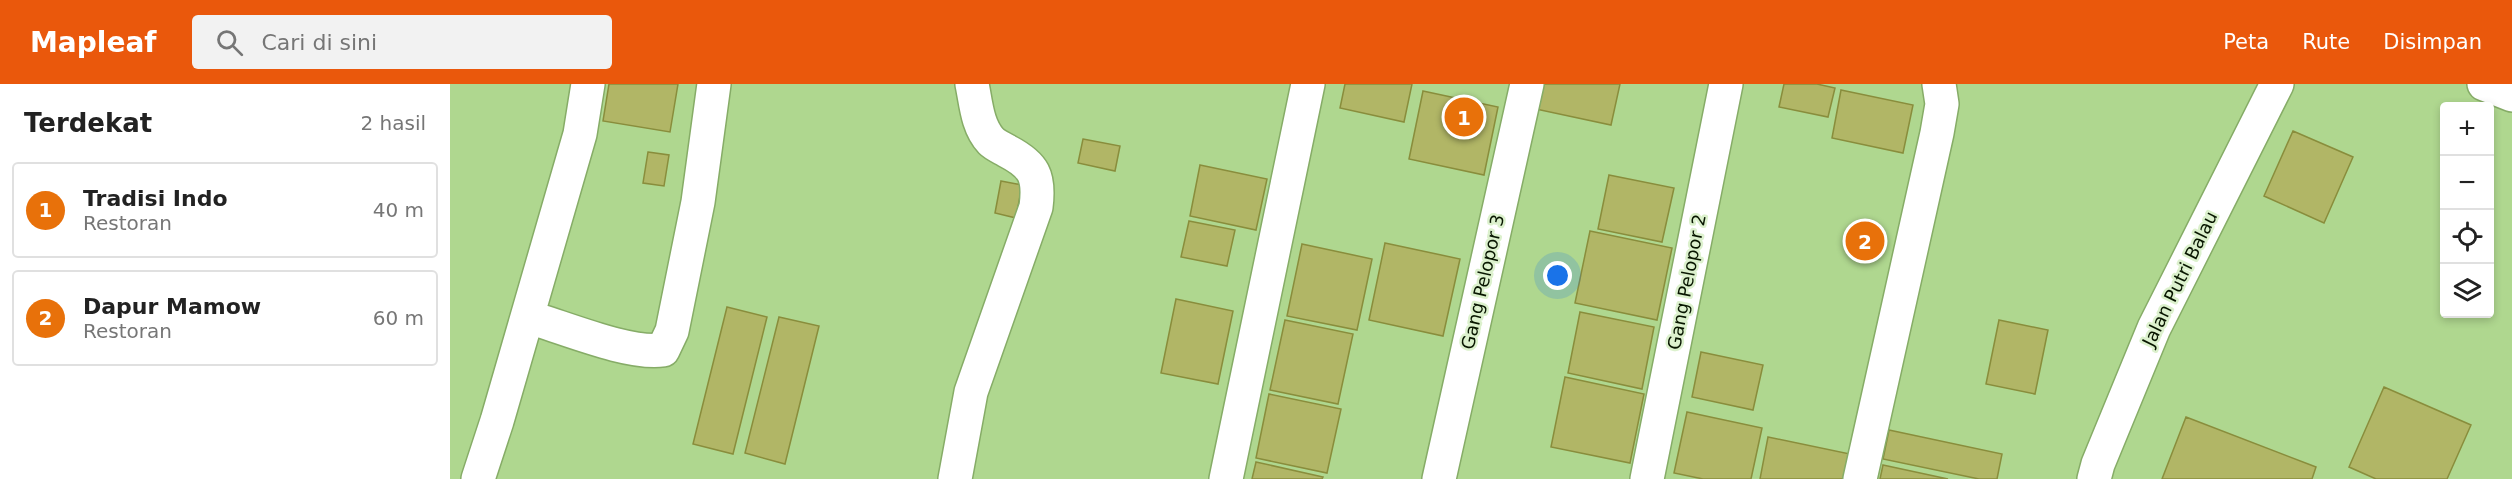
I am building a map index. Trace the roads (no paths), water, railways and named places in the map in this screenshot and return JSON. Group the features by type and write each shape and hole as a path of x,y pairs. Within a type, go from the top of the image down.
{"street":[{"path":"478,479 528,317 580,134 588,84"},
{"path":"528,317 632,349 650,352 663,350 672,331 696,213 714,84"},
{"path":"955,479 971,392 1036,207 1038,190 1032,169 1021,159 992,142 981,127 972,84"},
{"path":"1226,479 1308,84"},
{"name":"Gang Pelopor 3","path":"1439,479 1527,84"},
{"name":"Gang Pelopor 2","path":"1647,479 1726,84"},
{"path":"1860,479 1937,133 1942,105 1939,84"},
{"name":"Jalan Putri Balau","path":"2094,479 2098,464 2154,328 2277,84"},
{"path":"2484,84 2512,95"}],"place":[{"name":"Tradisi Indo","path":"1464,117"},
{"name":"Dapur Mamow","path":"1865,241"}]}
